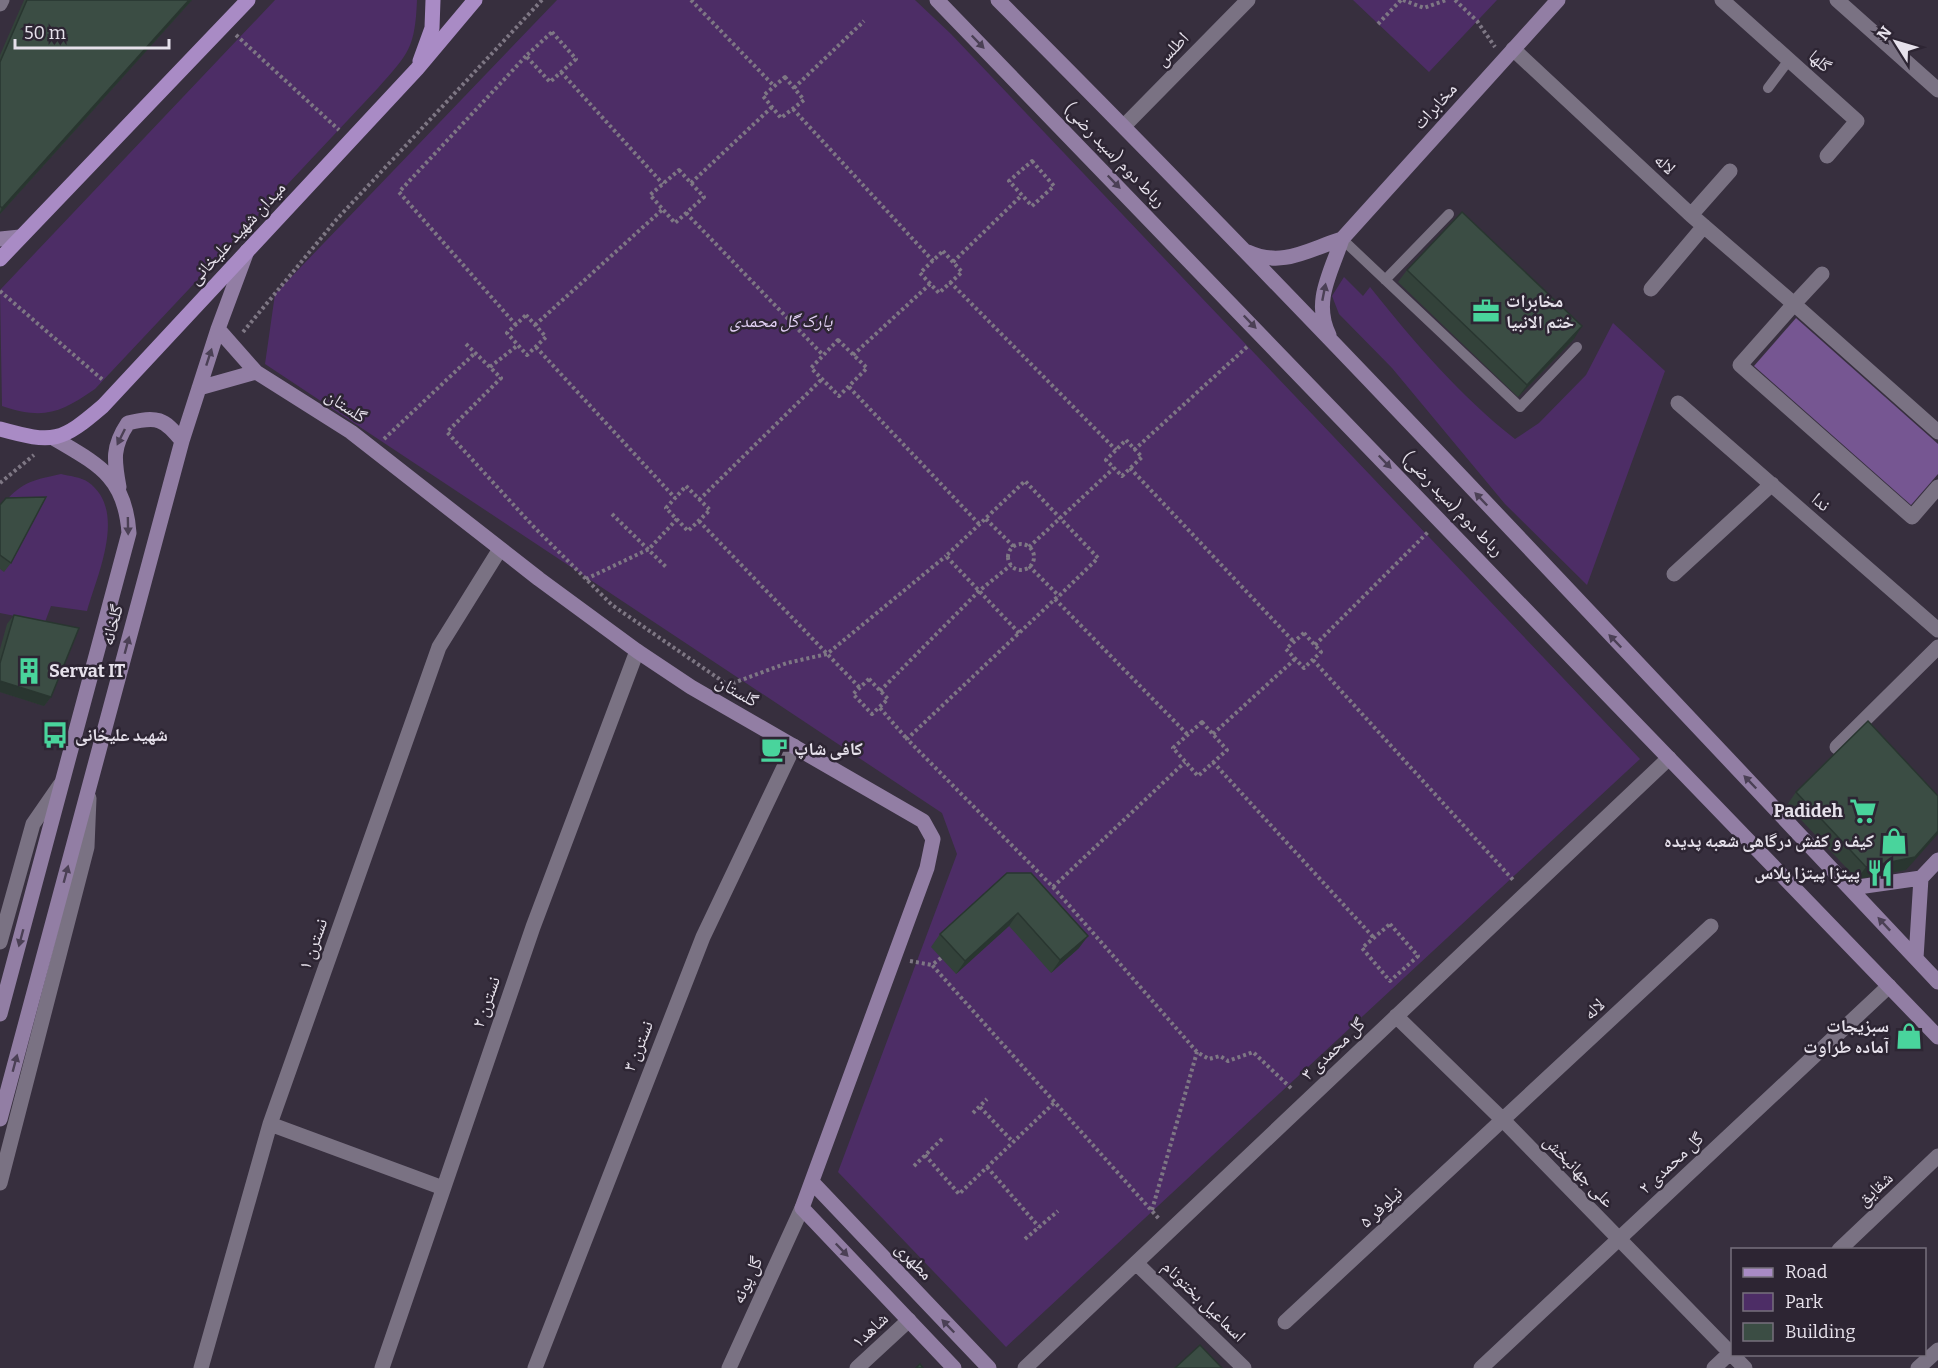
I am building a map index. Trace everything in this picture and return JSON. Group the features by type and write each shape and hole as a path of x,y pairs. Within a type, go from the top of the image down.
{"main road":[{"path":"0,259 248,0"},
{"path":"417,69 432,28 433,0"},
{"name":"میدان شهید علیخانی","path":"55,440 80,425 116,392 417,69 476,0"},
{"name":"رباط دوم (سید رضی)","path":"937,0 1938,1037"},
{"name":"رباط دوم (سید رضی)","path":"998,0 1124,126 1335,346 1938,982"},
{"name":"مخابرات","path":"1342,239 1558,0"},
{"path":"0,238 20,237"},
{"path":"1242,249 1262,258 1281,260 1342,239"},
{"path":"1335,346 1324,326 1321,309 1324,289 1342,239"},
{"name":"گلخانه","path":"0,1119 182,441 218,329 247,250"},
{"name":"گلستان","path":"218,329 256,372 351,432 500,549 637,651 691,687 923,821 933,838 927,868 802,1208"},
{"path":"199,388 256,372"},
{"path":"120,489 115,463 117,440 128,423 150,417 168,424 182,441"},
{"path":"0,429 55,440"},
{"path":"0,443 23,435"},
{"name":"گلخانه","path":"0,1014 129,533 128,512 120,489 101,466 55,440"},
{"path":"1851,888 1921,878 1938,860"},
{"path":"1916,958 1921,878"},
{"name":"مطهری","path":"812,1182 989,1368"},
{"path":"802,1208 954,1368"}],"street":[{"name":"اطلس","path":"1124,126 1248,0"},
{"name":"گلها","path":"1722,0 1857,121 1827,156"},
{"path":"1837,0 1937,86"},
{"name":"لاله","path":"1508,54 1938,432"},
{"path":"1691,215 1730,171"},
{"path":"1651,289 1704,226"},
{"path":"1822,274 1740,365 1912,517 1938,487"},
{"name":"ندا","path":"1678,403 1936,623"},
{"path":"1674,574 1772,484"},
{"name":"نسترن ۱","path":"201,1368 270,1124 439,647 500,549"},
{"path":"1837,747 1938,647"},
{"name":"نسترن ۲","path":"382,1368 533,927 637,651"},
{"name":"نسترن ۳","path":"535,1368 703,937 794,746"},
{"name":"گل محمدی ۳","path":"1025,1368 1669,758"},
{"path":"0,942 33,824 63,780"},
{"path":"0,1183 87,848 90,785"},
{"name":"لاله","path":"1504,1121 1711,926"},
{"name":"گل محمدی ۲","path":"1481,1368 1889,986"},
{"name":"علی جهانبخش","path":"1396,1016 1504,1121 1731,1351"},
{"name":"نیلوفر ۵","path":"1285,1322 1504,1121"},
{"path":"270,1124 443,1188"},
{"name":"شقایق","path":"1841,1248 1938,1156"},
{"name":"گل پونه","path":"729,1368 802,1208"},
{"name":"اسماعیل بختونام","path":"1136,1263 1244,1368"},
{"name":"شاهد۱","path":"857,1368 909,1320"},
{"path":"1918,1368 1938,1350"},
{"path":"1714,1368 1731,1353"},
{"name":"علی جهانبخش","path":"1736,1356 1746,1368"}],"lane":[{"path":"1768,88 1789,60"},
{"path":"1385,280 1449,214"},
{"path":"1342,239 1520,407 1577,347"}],"path":[{"path":"233,344 337,219 542,0"},
{"path":"690,0 774,86"},
{"path":"1378,24 1402,0 1424,8 1446,0"},
{"path":"1455,0 1508,54"},
{"path":"794,88 864,21"},
{"path":"225,25 350,141"},
{"path":"516,325 399,192 526,56 552,32 576,59 550,82 526,56"},
{"path":"561,72 663,184"},
{"path":"785,77 804,100 781,118 763,96 774,86 785,77"},
{"path":"691,183 772,107"},
{"path":"793,109 933,261"},
{"path":"1032,161 1054,186 1032,206 1022,195 1009,181 1032,161"},
{"path":"679,170 691,183 704,197 675,223 650,195 679,170"},
{"path":"953,262 1022,195"},
{"path":"535,325 663,209"},
{"path":"686,213 823,355"},
{"path":"943,252 962,272 939,293 920,273 933,261 943,252"},
{"path":"950,282 1116,450"},
{"path":"853,355 930,284"},
{"path":"0,291 116,392"},
{"path":"526,315 535,325 546,337 527,355 507,333 526,315"},
{"path":"838,340 853,355 867,368 839,396 811,368 838,340"},
{"path":"466,344 501,378 447,432 612,605 728,685 787,663 827,654 946,556 1025,481 1098,558 907,739"},
{"path":"489,367 518,345"},
{"path":"536,346 675,498"},
{"path":"1134,450 1248,346"},
{"path":"373,449 476,353"},
{"path":"699,500 822,379"},
{"path":"849,387 979,524"},
{"path":"0,483 55,440"},
{"path":"1126,441 1142,457 1122,476 1106,460 1116,450 1126,441"},
{"path":"1029,547 1114,468"},
{"path":"1131,468 1294,642"},
{"path":"686,486 710,510 688,531 666,508 675,498 686,486"},
{"path":"612,514 666,567"},
{"path":"586,579 649,549 677,519"},
{"path":"986,519 1013,546"},
{"path":"699,521 860,688"},
{"path":"1315,645 1426,534"},
{"path":"1022,544 1029,547 1033,559 1029,566 1018,569 1011,565 1008,554 1013,546 1022,544"},
{"path":"946,556 1019,633"},
{"path":"880,691 979,591 1011,565"},
{"path":"1029,566 1188,735"},
{"path":"1304,633 1321,652 1304,668 1286,649 1294,642 1304,633"},
{"path":"1213,735 1295,659"},
{"path":"1313,660 1512,877"},
{"path":"869,679 880,691 888,699 872,714 853,694 869,679"},
{"path":"879,707 907,739 1053,887 1197,1052 1209,1059 1220,1056 1228,1061 1253,1052 1288,1085"},
{"path":"1202,722 1213,735 1227,750 1198,776 1173,748 1202,722"},
{"path":"1053,887 1185,762"},
{"path":"1213,762 1374,938"},
{"path":"1390,924 1418,956 1390,981 1362,948 1374,938 1390,924"},
{"path":"941,958 932,965 1152,1210 1197,1052"},
{"path":"973,1113 987,1099"},
{"path":"926,1155 959,1194 1055,1102"},
{"path":"980,1107 1013,1142"},
{"path":"914,1166 944,1137"},
{"path":"987,1167 1039,1227"},
{"path":"1024,1239 1058,1210"}],"green space":[{"path":"275,0 417,0 412,40 397,66 378,88 95,389 72,404 51,412 29,413 2,406 0,290"},
{"name":"پارک گل محمدی","path":"557,0 915,0 951,34 1640,759 1006,1347 838,1172 957,854 942,813 265,364 275,294"},
{"path":"1353,0 1497,0 1429,72"},
{"path":"1344,277 1363,296 1370,287 1438,368 1475,405 1515,439 1539,423 1586,375 1613,323 1665,371 1587,585 1505,504 1392,368 1339,314 1332,296"},
{"path":"61,474 88,482 100,494 106,509 108,526 106,544 87,611 51,606 45,622 0,613 0,507 21,487"}],"shaded area":[{"path":"1796,318 1938,444 1938,474 1911,505 1754,366"}],"building":[{"path":"27,0 189,0 2,208 0,206 0,62"},
{"name":"مخابرات ختم الانبیا","path":"1462,212 1582,326 1527,385 1407,270"},
{"path":"46,497 11,563 0,555 0,505 6,498"},
{"name":"Servat IT","path":"14,615 79,628 51,697 0,681 0,663"},
{"name":"Padideh","path":"1868,721 1938,796 1938,831 1915,857 1866,867 1796,792"},
{"path":"1007,873 1031,873 1088,936 1060,960 1018,913 965,961 940,934"},
{"path":"1200,1345 1222,1368 1175,1368"}],"place":[{"name":"مخابرات ختم الانبیا","path":"1486,311"},
{"name":"Servat IT","path":"29,671"},
{"name":"شهید علیخانی","path":"55,735"},
{"name":"کافی شاپ","path":"774,749"},
{"name":"Padideh","path":"1863,811"},
{"name":"کیف و کفش درگاهی شعبه پدیده","path":"1894,841"},
{"name":"پیتزا پیتزا پلاس","path":"1880,873"},
{"name":"سبزیجات آماده طراوت","path":"1909,1036"}]}
